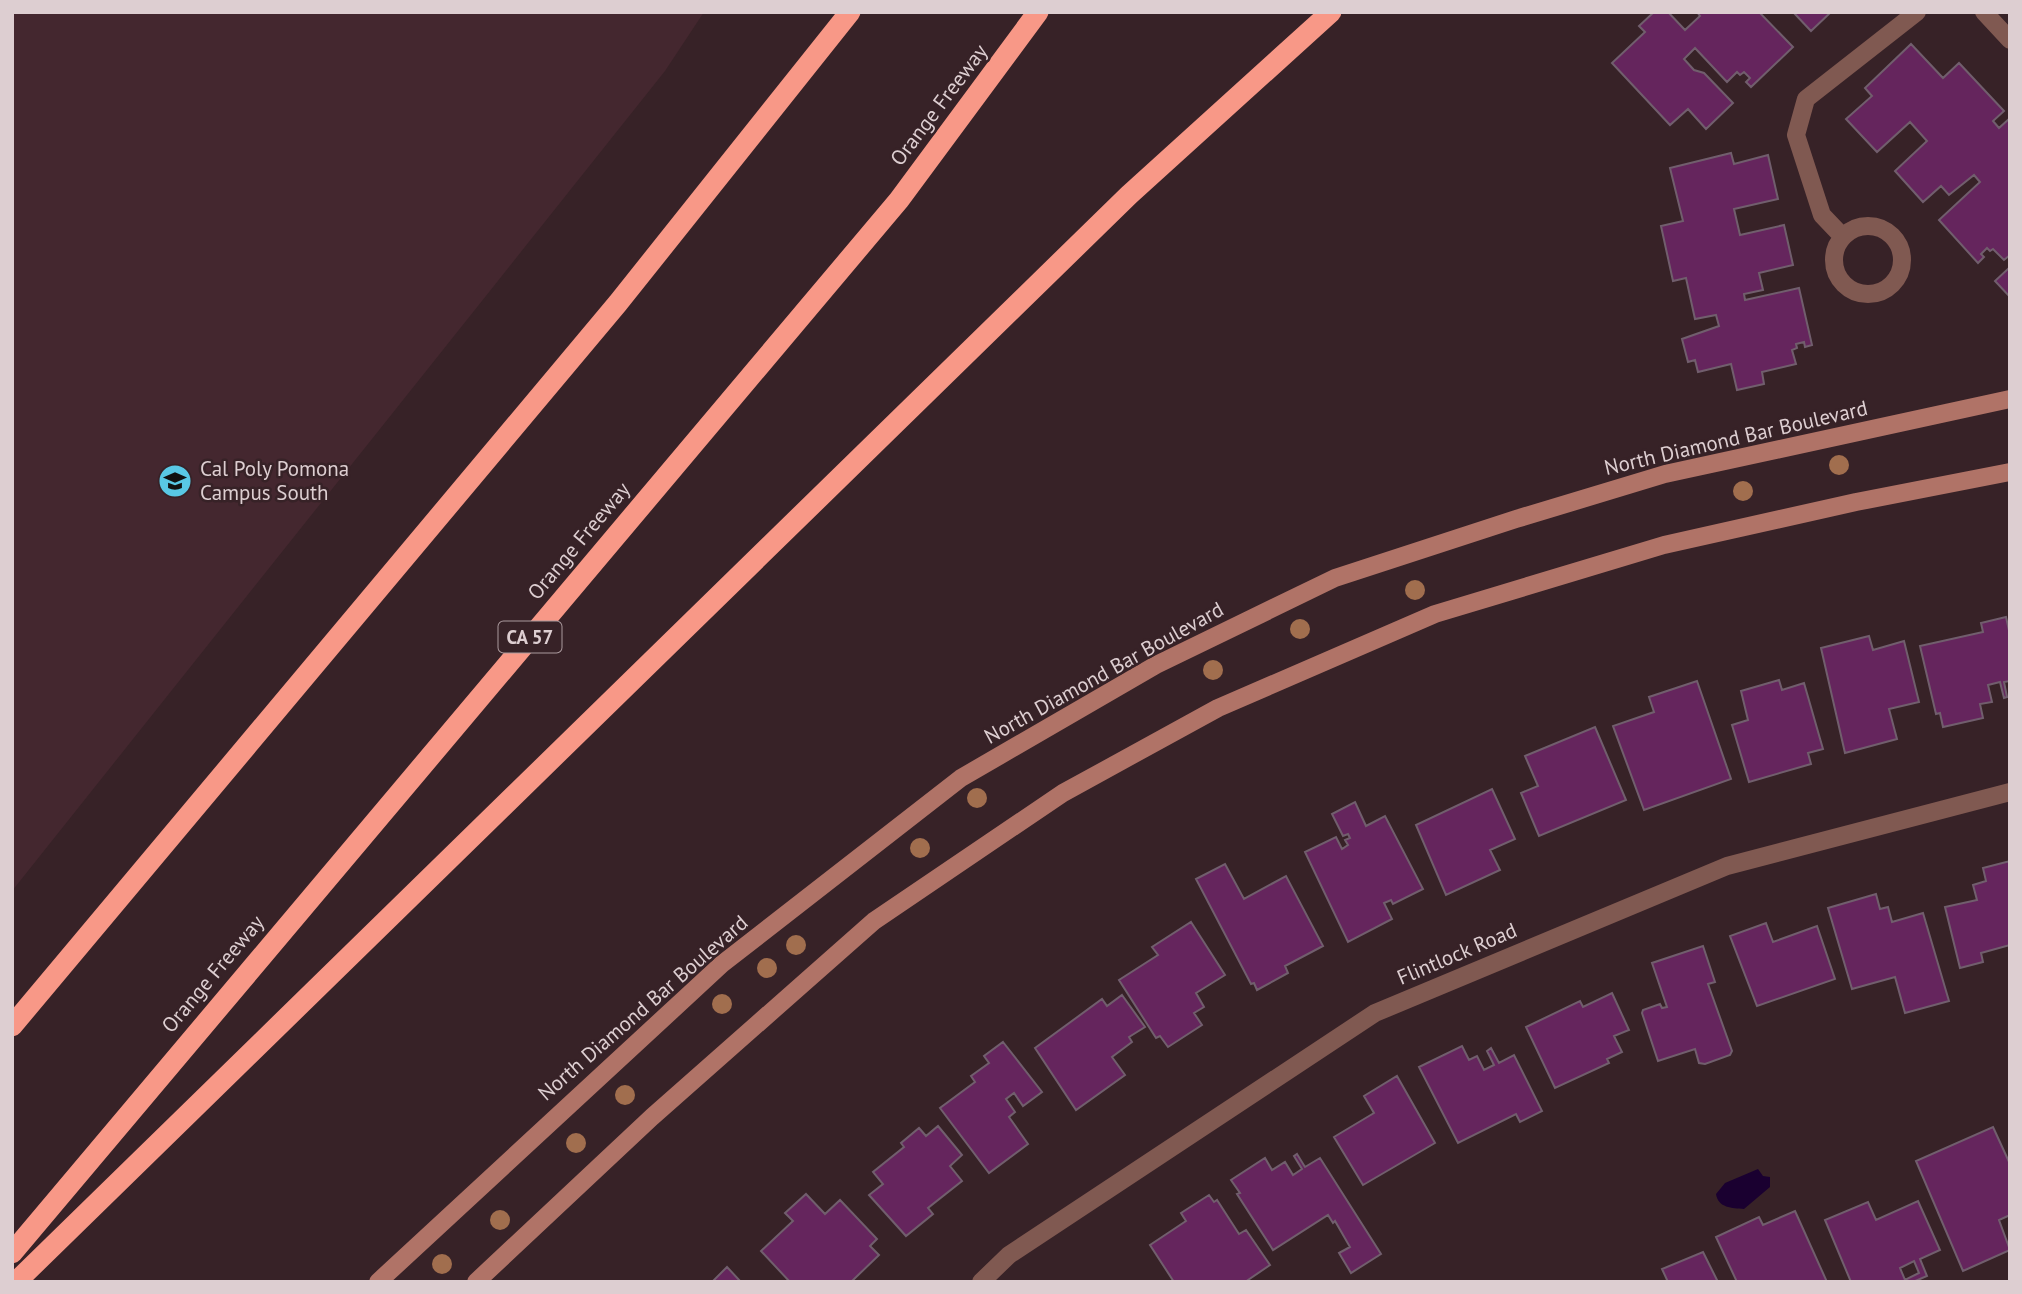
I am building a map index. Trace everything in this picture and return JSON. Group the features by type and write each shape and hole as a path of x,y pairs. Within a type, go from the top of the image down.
{"highway":[{"name":"Orange Freeway","path":"12,1253 899,200 1038,12"},
{"path":"16,1282 1129,195 1331,12"},
{"path":"12,1026 618,303 848,14"}],"main road":[{"name":"North Diamond Bar Boulevard","path":"378,1282 722,964 961,778 1156,666 1335,578 1516,519 1665,474 2010,399"},
{"path":"476,1282 652,1117 874,921 1063,793 1218,708 1434,614 1664,545 1856,502 2010,472"}],"street":[{"path":"1842,236 1822,215 1796,135 1806,99 1917,12"},
{"path":"1984,12 2010,40"},
{"name":"Flintlock Road","path":"981,1282 1009,1255 1375,1013 1727,866 2010,792"}],"shaded area":[{"name":"Cal Poly Pomona Campus South","path":"12,12 704,12 665,71 12,891"},
{"path":"1758,1169 1763,1176 1770,1177 1770,1187 1744,1209 1726,1206 1717,1199 1716,1194 1725,1183"}],"building":[{"path":"1654,12 1668,12 1685,30 1700,16 1697,12 1759,12 1793,47 1751,87 1746,82 1750,78 1744,72 1740,75 1737,72 1727,82 1695,48 1684,59 1694,70 1704,73 1733,103 1706,129 1688,109 1670,125 1612,63 1645,32 1639,26"},
{"path":"1793,12 1831,12 1811,31"},
{"path":"1911,44 1943,78 1959,63 2004,111 1993,121 1999,128 2010,118 2010,255 2004,260 1993,249 1990,251 1987,248 1978,263 1939,220 1980,182 1974,175 1949,195 1941,186 1923,202 1895,171 1927,141 1910,122 1877,152 1846,119 1872,96 1865,88"},
{"path":"1731,153 1734,164 1768,155 1778,199 1734,209 1740,235 1784,225 1793,265 1759,273 1763,290 1744,294 1745,300 1799,288 1812,345 1805,347 1804,342 1796,344 1797,348 1792,350 1796,364 1762,372 1764,384 1737,390 1731,364 1698,372 1695,360 1688,362 1682,339 1719,326 1716,315 1695,319 1686,278 1673,281 1661,226 1683,221 1670,168"},
{"path":"2010,267 2010,297 1995,281"},
{"path":"2006,617 2010,635 2010,681 2004,682 2007,697 2004,698 2000,682 1988,685 1992,702 1980,704 1983,718 1943,727 1940,713 1936,714 1920,646 1983,632 1981,623"},
{"path":"1869,636 1873,650 1904,641 1919,702 1889,709 1897,739 1845,753 1821,648"},
{"path":"1779,680 1782,690 1804,683 1823,749 1808,753 1811,764 1749,782 1732,725 1748,720 1741,691"},
{"path":"1697,681 1731,779 1644,810 1613,726 1654,712 1649,697"},
{"path":"1595,727 1626,800 1539,836 1521,793 1538,786 1525,756"},
{"path":"1492,789 1515,839 1490,850 1500,870 1446,895 1416,825"},
{"path":"1355,802 1366,826 1385,816 1423,889 1393,904 1391,900 1384,903 1392,919 1348,942 1305,852 1336,837 1342,849 1348,845 1345,840 1350,838 1348,834 1343,836 1332,814"},
{"path":"2010,861 2010,945 1981,953 1983,962 1960,968 1945,907 1977,900 1973,885 1986,881 1983,868"},
{"path":"1225,864 1244,899 1286,876 1323,946 1285,966 1288,973 1257,990 1254,983 1251,984 1196,879"},
{"path":"1876,894 1880,909 1888,907 1892,922 1923,913 1949,1001 1905,1013 1895,977 1852,989 1828,908"},
{"path":"1191,922 1225,975 1196,993 1204,1007 1194,1013 1202,1025 1168,1047 1160,1036 1156,1038 1119,980 1158,955 1152,947"},
{"path":"1766,923 1773,942 1817,926 1835,979 1757,1006 1730,936"},
{"path":"1703,946 1715,982 1708,984 1732,1051 1730,1055 1705,1064 1699,1063 1695,1049 1658,1061 1642,1013 1643,1010 1660,1004 1662,1008 1667,1007 1652,963"},
{"path":"1612,993 1629,1030 1614,1036 1622,1052 1607,1059 1609,1063 1555,1088 1526,1027 1580,1001 1583,1007"},
{"path":"1122,995 1145,1027 1129,1037 1132,1042 1112,1057 1125,1075 1076,1110 1035,1048 1102,999 1107,1006"},
{"path":"1003,1042 1042,1092 1023,1106 1014,1093 1006,1099 1015,1112 1009,1117 1028,1144 989,1173 940,1108 975,1082 971,1076 989,1063 984,1056"},
{"path":"1462,1046 1469,1060 1477,1056 1484,1070 1494,1065 1487,1051 1491,1048 1499,1063 1514,1055 1542,1111 1520,1122 1516,1114 1458,1143 1419,1067"},
{"path":"1397,1076 1435,1143 1363,1185 1334,1137 1374,1113 1364,1096"},
{"path":"938,1126 962,1155 950,1166 962,1181 928,1208 933,1214 906,1236 869,1195 883,1184 873,1172 904,1147 901,1143 919,1128 926,1136"},
{"path":"1993,1127 2010,1164 2010,1215 1999,1220 2010,1250 1963,1271 1916,1161"},
{"path":"1297,1154 1305,1167 1320,1158 1381,1254 1351,1273 1339,1253 1350,1247 1335,1221 1333,1223 1328,1215 1273,1250 1237,1194 1240,1193 1231,1180 1265,1158 1272,1170 1285,1162 1293,1175 1302,1169 1294,1156"},
{"path":"806,1194 825,1214 840,1200 877,1239 870,1246 879,1255 851,1282 790,1282 761,1251 793,1221 785,1213"},
{"path":"1209,1195 1214,1202 1217,1200 1239,1234 1246,1230 1270,1265 1245,1282 1174,1282 1150,1245 1186,1221 1181,1213"},
{"path":"1918,1201 1940,1250 1920,1259 1927,1276 1913,1282 1851,1282 1825,1220 1868,1202 1876,1220","holes":["1914,1261 1919,1273 1905,1280 1900,1268"]},
{"path":"1795,1211 1827,1282 1737,1282 1716,1237 1759,1217 1763,1225"},
{"path":"1703,1252 1718,1282 1668,1282 1662,1269"},
{"path":"727,1267 741,1282 712,1282"}],"place":[{"name":"Cal Poly Pomona Campus South","path":"175,481"}]}
